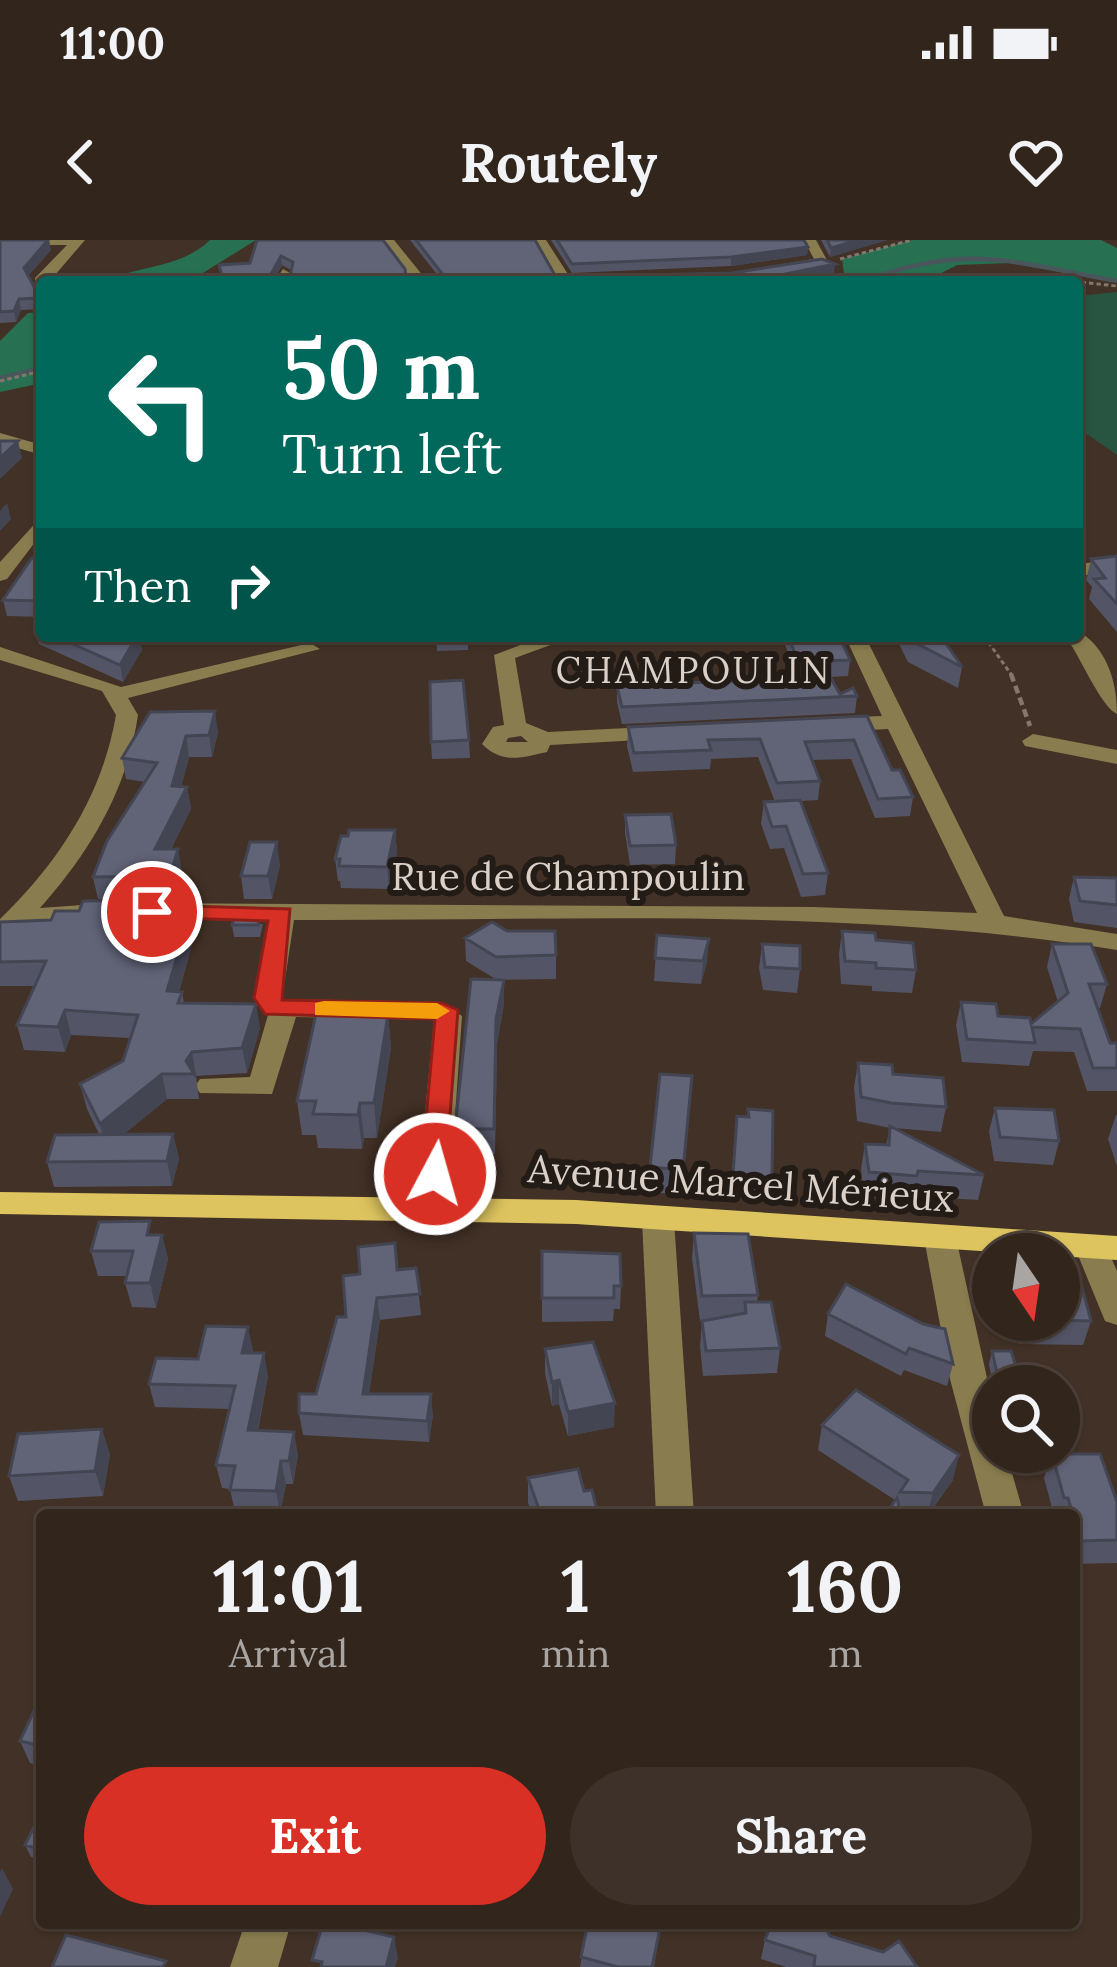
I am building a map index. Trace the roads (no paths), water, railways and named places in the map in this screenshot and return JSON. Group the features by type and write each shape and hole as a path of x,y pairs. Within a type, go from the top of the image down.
{"main road":[{"name":"Avenue Marcel Mérieux","path":"0,1203 530,1210 1104,1248"}],"street":[{"path":"0,241 78,240"},
{"path":"44,276 78,240"},
{"path":"387,240 416,276"},
{"path":"540,240 561,276"},
{"path":"772,269 822,262 810,240"},
{"path":"0,438 36,448"},
{"path":"0,574 36,529"},
{"path":"1083,569 1117,566"},
{"path":"858,642 994,922"},
{"path":"1081,642 1117,707"},
{"path":"504,645 516,728 496,735 493,744 518,753 539,747 542,739 684,732"},
{"path":"0,652 78,674 118,694 310,649"},
{"path":"9,926 106,794 126,727 118,694"},
{"path":"802,726 896,722"},
{"path":"1033,741 1117,757"},
{"name":"Rue de Champoulin","path":"9,926 111,911 813,915 994,922 1117,942"},
{"path":"282,914 267,998 274,1008 442,1011 448,1016 435,1174"},
{"path":"210,1086 262,1087 284,1008"},
{"path":"658,1220 675,1509"},
{"path":"940,1238 968,1379 1003,1509"},
{"path":"1104,1248 1117,1312"},
{"path":"254,1967 266,1929"}],"waterway":[{"path":"880,276 931,262 989,259 1117,281"},
{"path":"0,378 36,369"}],"district":[{"name":"CHAMPOULIN","path":"694,670"}]}
